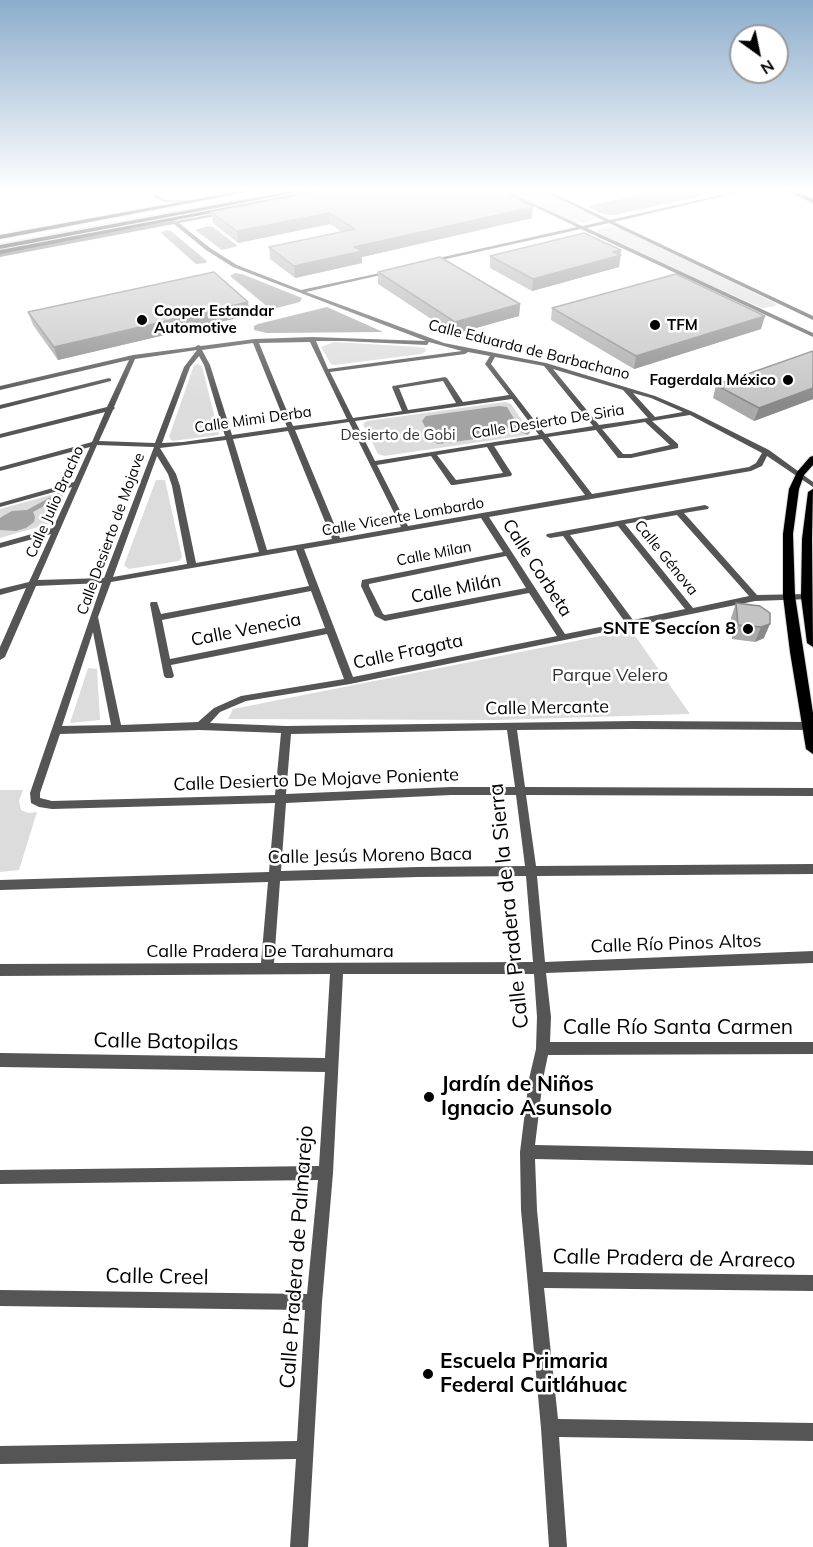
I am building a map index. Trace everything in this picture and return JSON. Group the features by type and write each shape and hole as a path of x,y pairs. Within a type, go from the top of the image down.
{"main road":[{"path":"813,459 800,474 794,489 788,534 789,596 813,749"},
{"path":"813,492 807,524 811,569 807,597 813,643"}],"street":[{"name":"Calle Eduarda de Barbachano","path":"226,261 443,345 546,365 622,386 691,412 766,452 813,485"},
{"path":"421,264 433,261"},
{"path":"652,261 813,335"},
{"path":"695,261 813,318"},
{"path":"302,291 397,270"},
{"path":"397,341 403,331"},
{"path":"312,339 406,529"},
{"path":"0,388 133,357 255,341 312,339 397,341 443,345"},
{"path":"255,341 337,541"},
{"path":"421,343 432,350 428,357"},
{"path":"199,349 207,365 264,554"},
{"name":"Calle Desierto de Mojave","path":"57,730 94,616 187,368 199,349"},
{"path":"326,371 477,351"},
{"name":"Calle Desierto De Siria","path":"494,354 489,364 591,498"},
{"name":"Calle Julio Bracho","path":"0,657 3,643 34,583 133,357"},
{"path":"546,365 619,455 625,457 675,446 622,386"},
{"path":"559,381 578,374"},
{"path":"406,413 395,387 445,379 461,405"},
{"path":"0,407 109,380"},
{"name":"Calle Mimi Derba","path":"0,469 96,443 158,447 512,397"},
{"path":"0,436 112,408"},
{"name":"Calle Desierto De Siria","path":"373,463 691,412"},
{"path":"433,454 454,483 508,474 490,446"},
{"path":"158,447 176,486 192,566"},
{"name":"Calle Vicente Lombardo","path":"0,592 34,583 109,580 751,469 759,465 766,452"},
{"path":"0,505 78,483"},
{"path":"550,536 705,507"},
{"path":"679,512 755,598"},
{"name":"Calle Corbeta","path":"484,516 562,637"},
{"name":"Calle Génova","path":"620,523 691,611"},
{"path":"0,546 57,529"},
{"path":"565,533 631,623"},
{"path":"299,548 350,681"},
{"name":"Calle Milan","path":"385,618 379,616 365,582 508,553"},
{"name":"Calle Venecia","path":"157,618 315,588"},
{"name":"Calle Milán","path":"385,618 532,590"},
{"name":"Calle Fragata","path":"200,726 217,710 244,698 350,681 755,598 807,597"},
{"path":"154,604 169,676"},
{"path":"94,616 117,728"},
{"name":"Calle Venecia","path":"167,663 331,630"},
{"name":"Calle Mercante","path":"57,730 200,726 286,730 808,726"},
{"name":"Calle Pradera de la Sierra","path":"512,727 531,870 544,1017 543,1050 533,1101 527,1152 535,1280 550,1428 558,1547"},
{"name":"Calle Desierto De Mojave Poniente","path":"57,730 35,793 36,802 52,805 519,790 813,792"},
{"path":"267,969 286,730"},
{"name":"Calle Jesús Moreno Baca","path":"0,885 531,870 813,869"},
{"name":"Calle Río Pinos Altos","path":"540,968 813,957"},
{"name":"Calle Pradera De Tarahumara","path":"0,970 540,968"},
{"name":"Calle Pradera de Palmarejo","path":"299,1547 314,1302 326,1173 330,1065 337,970"},
{"name":"Calle Río Santa Carmen","path":"543,1050 813,1048"},
{"name":"Calle Batopilas","path":"0,1060 330,1065"},
{"path":"527,1152 813,1158"},
{"path":"0,1177 326,1173"},
{"name":"Calle Pradera de Arareco","path":"535,1280 813,1283"},
{"name":"Calle Creel","path":"0,1298 314,1302"},
{"path":"550,1428 813,1432"},
{"path":"0,1455 305,1450"}],"green space":[{"path":"656,261 691,261 775,303 776,306 762,308"},
{"path":"334,342 418,347 425,348 426,351 421,354 335,365 331,364 321,347"},
{"path":"194,365 202,366 219,435 172,441 169,437"},
{"name":"Desierto de Gobi","path":"505,402 511,404 530,432 528,435 384,456 378,454 363,424 367,421"},
{"path":"156,480 165,480 182,557 179,561 129,569 124,565"},
{"path":"58,493 63,496 48,524 0,538 0,509"},
{"name":"Parque Velero","path":"631,630 690,714 496,720 228,719 233,709"},
{"path":"88,668 97,669 100,720 70,723"},
{"path":"0,790 23,790 19,801 21,810 28,813 37,812 19,870 0,872"}],"shaded area":[{"path":"193,261 207,261 206,263 196,264"},
{"path":"235,273 302,298 300,302 269,308 230,276"},
{"path":"327,307 383,332 267,333 254,330 254,326 258,324"},
{"path":"499,406 507,407 516,422 528,428 530,432 528,435 510,427 490,437 438,444 433,441 422,421 426,416"},
{"path":"58,493 63,496 33,512 34,522 26,528 16,531 0,530 0,518 3,516 12,511 27,510"}],"building":[{"path":"288,261 316,261 294,266"},
{"path":"423,261 447,261 520,304 455,322 378,272"},
{"path":"500,261 598,261 533,279"},
{"name":"Cooper Estandar Automotive","path":"214,272 248,302 54,347 28,312"},
{"name":"TFM","path":"676,274 765,316 636,356 552,308"},
{"name":"Fagerdala México","path":"813,351 813,388 759,408 716,385"},
{"path":"736,603 760,606 770,613 770,624 761,627 738,625"}],"place":[{"name":"Cooper Estandar Automotive","path":"142,320"},
{"name":"TFM","path":"655,325"},
{"name":"Fagerdala México","path":"788,380"},
{"name":"SNTE Seccíon 8","path":"748,629"},
{"name":"Jardín de Niños Ignacio Asunsolo","path":"429,1097"},
{"name":"Escuela Primaria Federal Cuitláhuac","path":"428,1374"}]}
